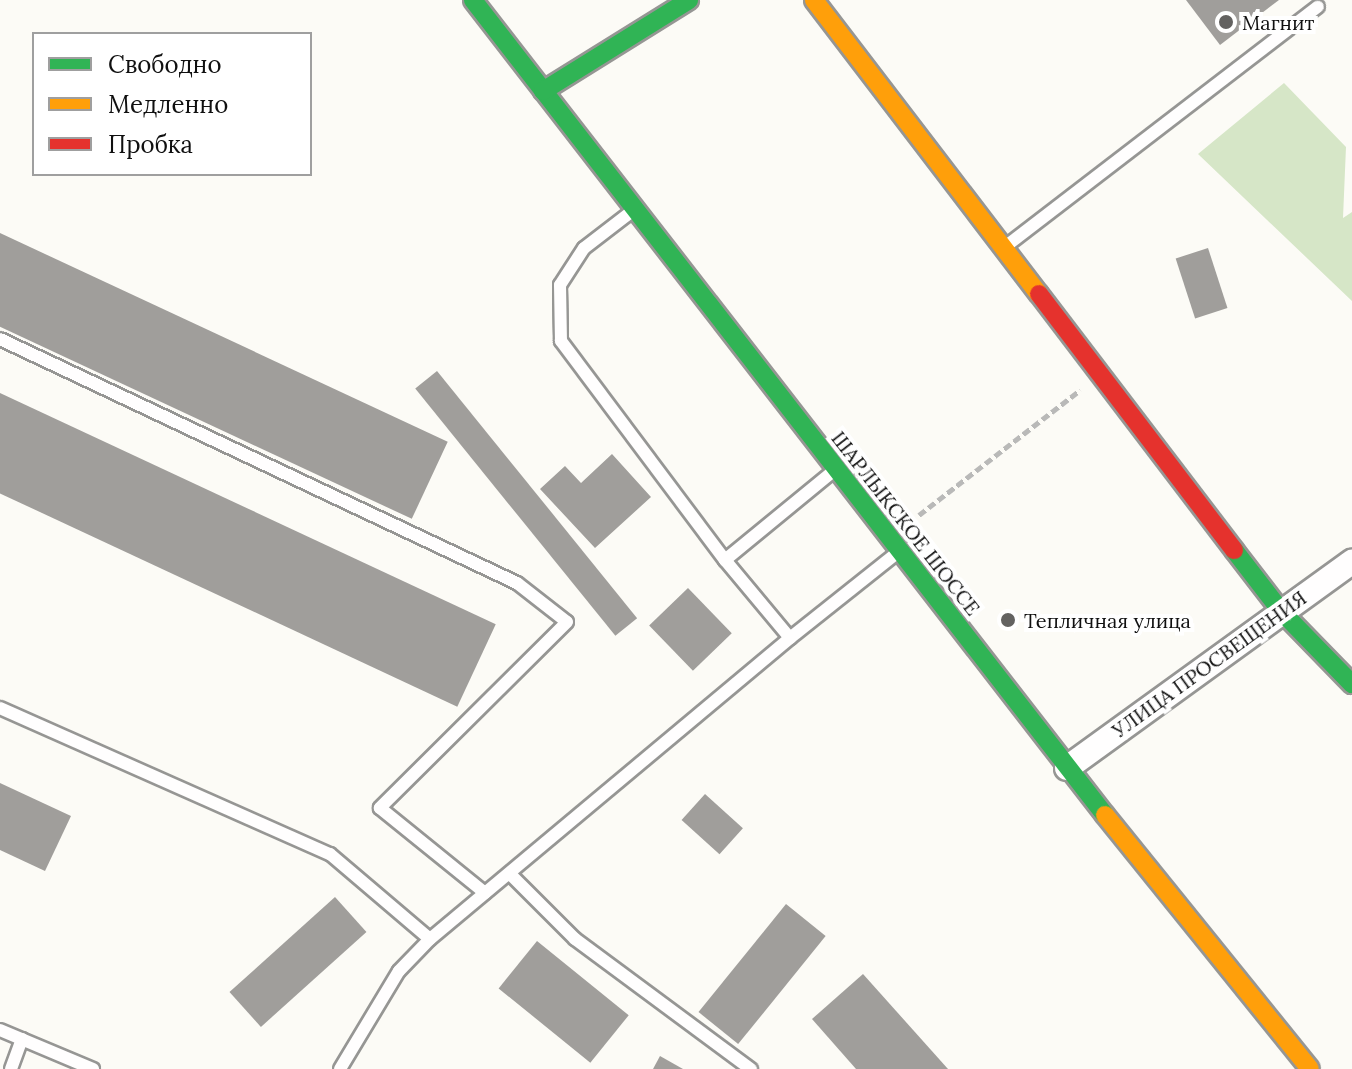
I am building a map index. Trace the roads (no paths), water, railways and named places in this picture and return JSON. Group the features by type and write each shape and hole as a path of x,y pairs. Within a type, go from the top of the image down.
{"main road":[{"name":"ШАРЛЫКСКОЕ ШОССЕ","path":"473,0 1067,768 1310,1069"},
{"path":"543,91 689,0"},
{"path":"814,0 1006,246 1281,611 1352,684"}],"street":[{"name":"УЛИЦА ПРОСВЕЩЕНИЯ","path":"1067,768 1352,562"}],"lane":[{"path":"1006,246 1318,7"},
{"path":"634,209 584,248 560,285 561,341 725,560 790,638"},
{"path":"0,339 517,583 567,622 380,808 485,893"},
{"path":"725,560 836,469"},
{"path":"340,1069 399,971 430,939 790,638 900,552"},
{"path":"0,708 330,854 430,939"},
{"path":"510,874 575,939 751,1069"},
{"path":"0,1030 93,1069"},
{"path":"11,1069 22,1039"}],"place":[{"name":"Магнит","path":"1226,22"},
{"name":"Тепличная улица","path":"1008,620"}]}
